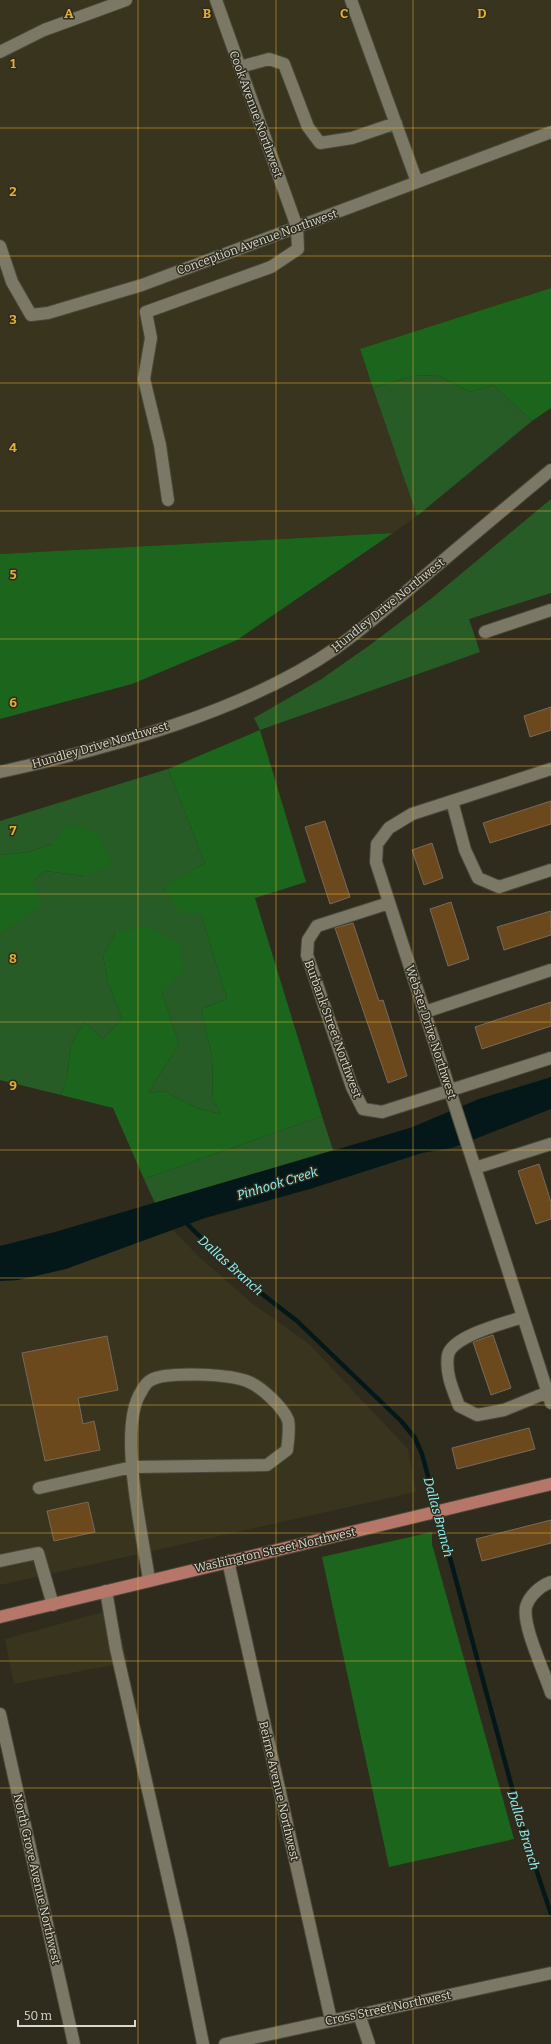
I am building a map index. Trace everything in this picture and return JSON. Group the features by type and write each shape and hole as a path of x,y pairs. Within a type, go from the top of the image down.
{"main road":[{"name":"Washington Street Northwest","path":"0,1617 551,1484"}],"street":[{"path":"0,52 44,30 126,0"},
{"name":"Cook Avenue Northwest","path":"168,500 160,445 144,379 151,338 146,312 271,267 298,249 297,227 216,0"},
{"path":"352,0 417,182"},
{"path":"240,67 269,58 284,64 308,127 320,143 352,138 396,123"},
{"name":"Conception Avenue Northwest","path":"0,246 12,282 31,315 48,313 142,285 551,132"},
{"name":"Hundley Drive Northwest","path":"0,772 109,745 172,725 259,690 298,671 335,648 378,615 551,470"},
{"path":"485,632 551,610"},
{"name":"Webster Drive Northwest","path":"549,1398 376,862 377,844 389,828 412,814 551,769"},
{"path":"452,801 465,850 478,878 499,887 551,870"},
{"name":"Burbank Street Northwest","path":"389,903 317,926 308,940 307,955 352,1087 363,1109 382,1112 450,1089 551,1058"},
{"path":"425,1012 551,970"},
{"path":"474,1164 551,1144"},
{"path":"523,1317 478,1332 457,1343 448,1354 448,1370 452,1387 459,1406 477,1415 504,1410 549,1398"},
{"path":"39,1488 132,1467 267,1465 287,1450 288,1420 276,1402 250,1382 231,1377 166,1375 150,1380 140,1392 131,1419 132,1467 149,1580"},
{"path":"0,1561 38,1553 53,1605"},
{"name":"Beirne Avenue Northwest","path":"228,1561 331,2020"},
{"path":"551,1582 532,1594 526,1608 528,1628 551,1693"},
{"path":"106,1591 116,1649 182,1940 203,2044"},
{"name":"North Grove Avenue Northwest","path":"0,1714 74,2044"},
{"name":"Cross Street Northwest","path":"225,2044 551,1973"},
{"path":"360,2014 370,2044"}],"shaded area":[{"path":"0,0 551,0 551,288 360,350 417,516 393,533 0,554"},
{"path":"172,1229 198,1256 253,1304 309,1344 408,1449 416,1492 0,1585 0,1281 18,1280"},
{"path":"114,1609 128,1662 14,1684 5,1639"}],"green space":[{"path":"551,288 551,408 532,421 493,385 470,392 437,375 412,376 373,388 360,349"},
{"path":"437,375 470,392 493,385 532,421 417,516 373,388 412,376"},
{"path":"551,499 551,593 469,619 480,652 260,730 254,718 320,680 370,645 432,598"},
{"path":"393,533 237,640 132,684 0,719 0,554"},
{"path":"260,730 306,882 255,898 322,1116 144,1179 113,1108 61,1095 66,1082 71,1045 84,1022 103,1039 122,1018 108,983 103,956 116,932 147,926 181,945 184,971 162,992 179,1044 148,1093 164,1091 196,1108 221,1114 213,1100 212,1056 201,1009 227,999 201,914 181,914 163,887 205,863 168,769"},
{"path":"168,769 205,863 163,888 201,914 227,999 201,1009 212,1056 213,1100 221,1114 196,1108 164,1091 148,1093 179,1044 162,992 116,932 103,956 108,983 122,1018 103,1039 84,1022 71,1045 66,1082 61,1095 0,1080 0,934 19,919 33,881 45,871 85,876 53,844 28,852 0,855 0,821"},
{"path":"67,824 97,833 113,864 85,876 45,871 33,881 42,905 0,934 0,855 28,852 53,844"},
{"path":"322,1116 333,1150 155,1203 144,1179"},
{"path":"432,1532 432,1544 514,1839 389,1867 322,1557"}],"water":[{"name":"Pinhook Creek","path":"551,1077 551,1109 452,1148 422,1153 310,1189 205,1218 66,1269 18,1280 0,1281 0,1246 55,1232 410,1128 479,1099"}],"building":[{"path":"551,707 551,730 530,737 524,716"},
{"path":"551,801 551,824 490,843 483,823"},
{"path":"325,821 350,897 330,904 305,827"},
{"path":"432,843 443,878 424,885 412,850"},
{"path":"451,902 469,959 448,966 430,909"},
{"path":"551,911 551,935 504,950 497,927"},
{"path":"353,923 379,1001 383,1000 407,1076 388,1083 335,928"},
{"path":"551,1002 551,1026 482,1049 475,1027"},
{"path":"539,1164 551,1202 551,1219 536,1224 518,1171"},
{"path":"493,1335 511,1388 491,1395 473,1342"},
{"path":"107,1336 118,1390 78,1398 83,1424 94,1421 100,1450 45,1461 22,1353"},
{"path":"529,1428 535,1449 457,1469 452,1448"},
{"path":"88,1502 95,1532 54,1541 47,1511"},
{"path":"551,1520 551,1543 482,1561 476,1539"}],"waterway":[{"name":"Dallas Branch","path":"183,1220 243,1279 297,1321 401,1421 415,1438 422,1454 525,1836 551,1914"}]}
